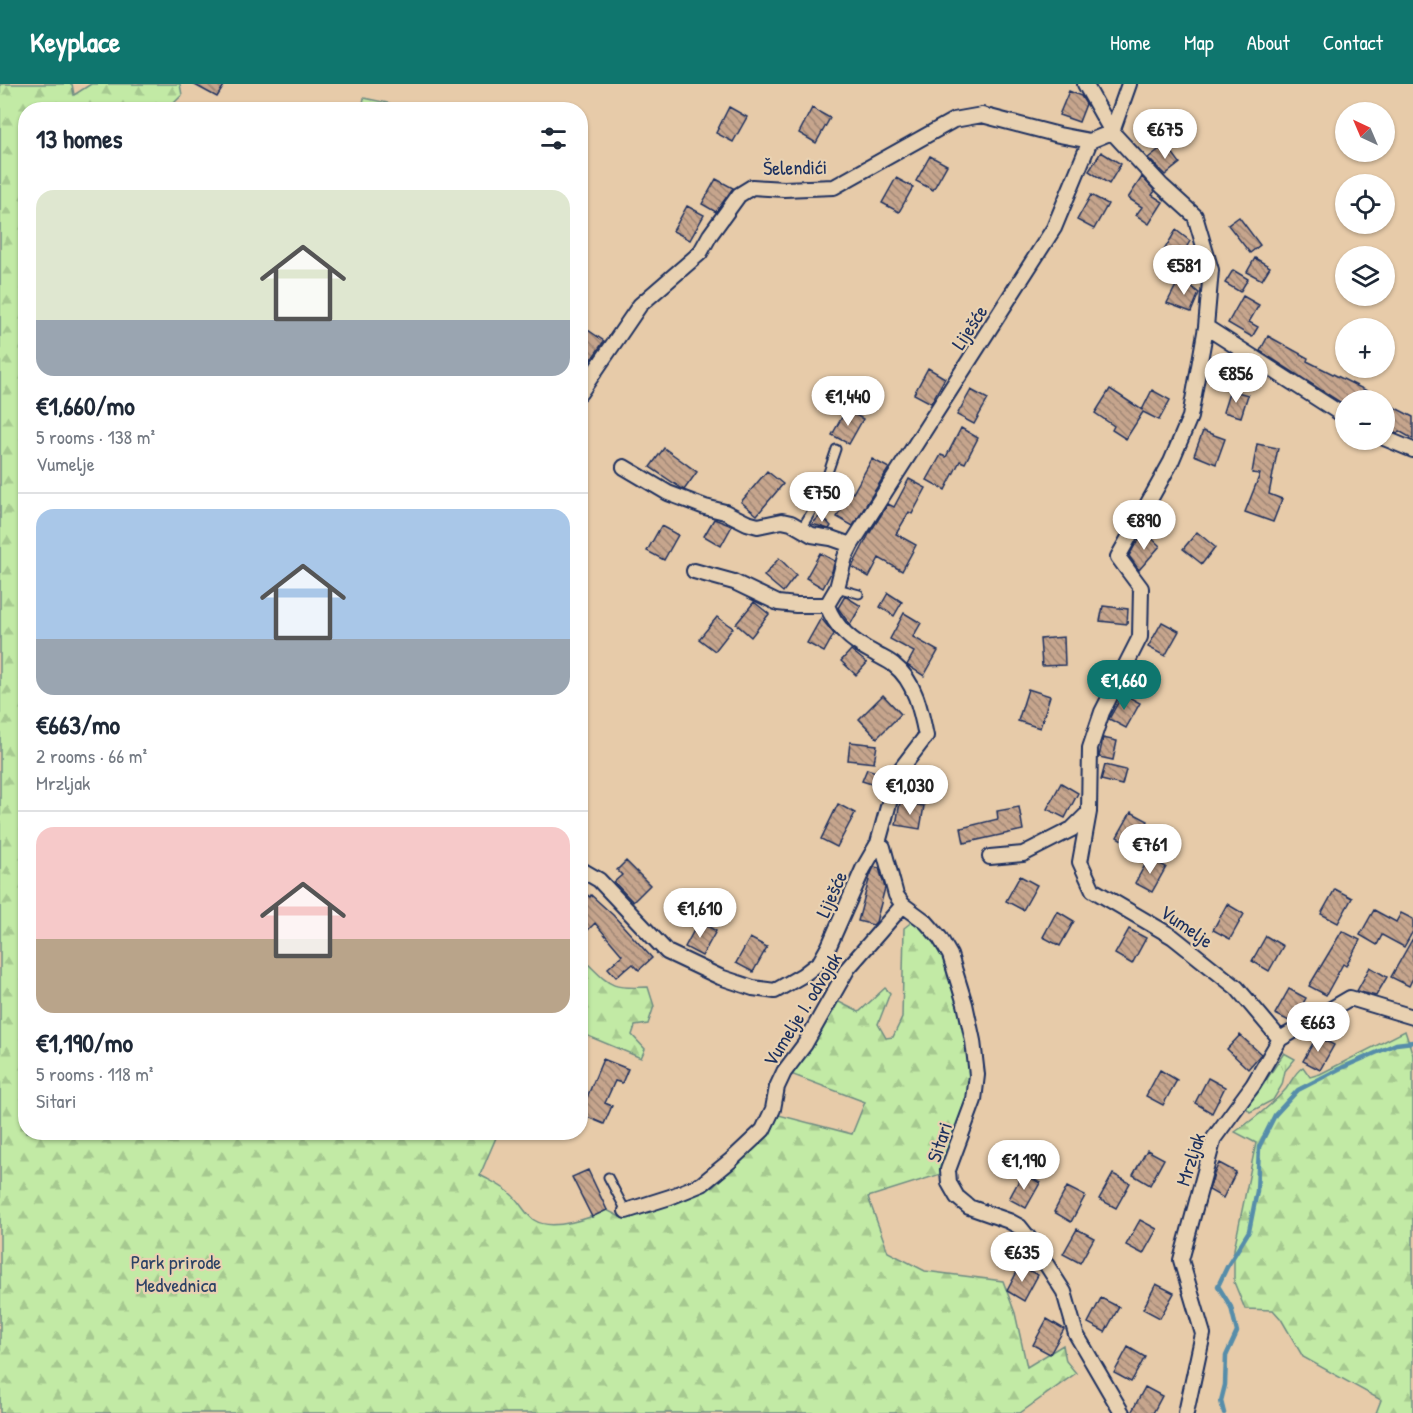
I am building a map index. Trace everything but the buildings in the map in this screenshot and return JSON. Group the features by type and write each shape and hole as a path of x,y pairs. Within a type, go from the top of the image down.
{"street":[{"path":"1085,84 1112,132 1162,186 1195,216 1211,270 1206,327 1335,410"},
{"path":"1090,141 1112,132 1129,84"},
{"name":"Šelendići","path":"588,381 640,305 700,253 739,195 752,187 784,189 834,187 954,120 982,115 1090,141"},
{"name":"Liješće","path":"588,874 599,880 668,952 720,976 753,988 775,991 820,962 863,869 878,843 897,774 926,736 915,694 905,676 894,665 865,649 844,632 832,619 827,605 837,588 845,557 851,545 1054,228 1090,141"},
{"name":"Vumelje","path":"1206,327 1190,417 1171,462 1118,557 1141,588 1140,637 1102,712 1090,748 1089,813 1080,862 1093,890 1173,937 1237,988 1280,1039"},
{"path":"1395,443 1413,450"},
{"path":"624,467 668,493 725,512 747,523 758,526 782,521 792,523 812,535 831,538 851,545"},
{"path":"694,571 734,582 778,603 827,605"},
{"path":"990,857 1023,854 1072,829 1089,813"},
{"path":"878,843 884,847 896,895 903,905"},
{"name":"Vumelje I. odvojak","path":"626,1211 702,1184 763,1130 774,1109 777,1087 784,1072 805,1044 848,968 903,905"},
{"name":"Sitari","path":"903,905 926,922 940,938 950,955 965,1004 973,1041 977,1075 974,1100 948,1170 949,1182 957,1197 969,1208 1009,1221 1020,1227 1032,1242 1064,1292 1076,1334 1122,1413"},
{"name":"Mrzljak","path":"1186,1413 1203,1334 1181,1260 1214,1138 1253,1085 1280,1039 1350,998 1413,1017"}],"lane":[{"path":"801,529 819,499 836,449"},
{"path":"837,588 859,594"},
{"path":"608,1177 626,1211"}],"green space":[{"name":"Park prirode Medvednica","path":"0,84 72,84 74,95 91,84 180,84 182,95 175,102 18,102 18,1140 495,1140 480,1175 501,1186 534,1220 551,1225 571,1223 607,1210 620,1217 690,1192 713,1187 743,1156 775,1114 852,1134 865,1102 788,1073 837,1001 859,1012 885,988 890,993 878,1024 886,1038 893,1037 902,1018 904,928 913,921 922,924 944,955 962,1014 972,1078 965,1118 944,1173 868,1197 888,1252 925,1271 1003,1281 1015,1313 1027,1367 1063,1345 1066,1361 1076,1373 1020,1413 0,1413"},
{"path":"364,98 383,102 363,102"},
{"path":"588,964 612,984 625,987 648,987 654,1006 648,1024 635,1026 632,1035 645,1049 641,1058 588,1036"},
{"path":"1405,1031 1413,1055 1413,1413 1376,1413 1381,1400 1303,1357 1281,1319 1273,1310 1245,1309 1234,1282 1234,1249 1256,1143 1235,1132 1274,1101 1303,1067 1310,1077 1320,1074"},
{"path":"1284,1053 1295,1059 1285,1071 1282,1085 1273,1100 1250,1112 1245,1106 1257,1094"}],"waterway":[{"path":"1224,1413 1221,1401 1225,1385 1226,1356 1237,1332 1231,1307 1218,1286 1249,1231 1257,1191 1259,1147 1275,1115 1298,1090 1396,1044 1413,1042"}]}
